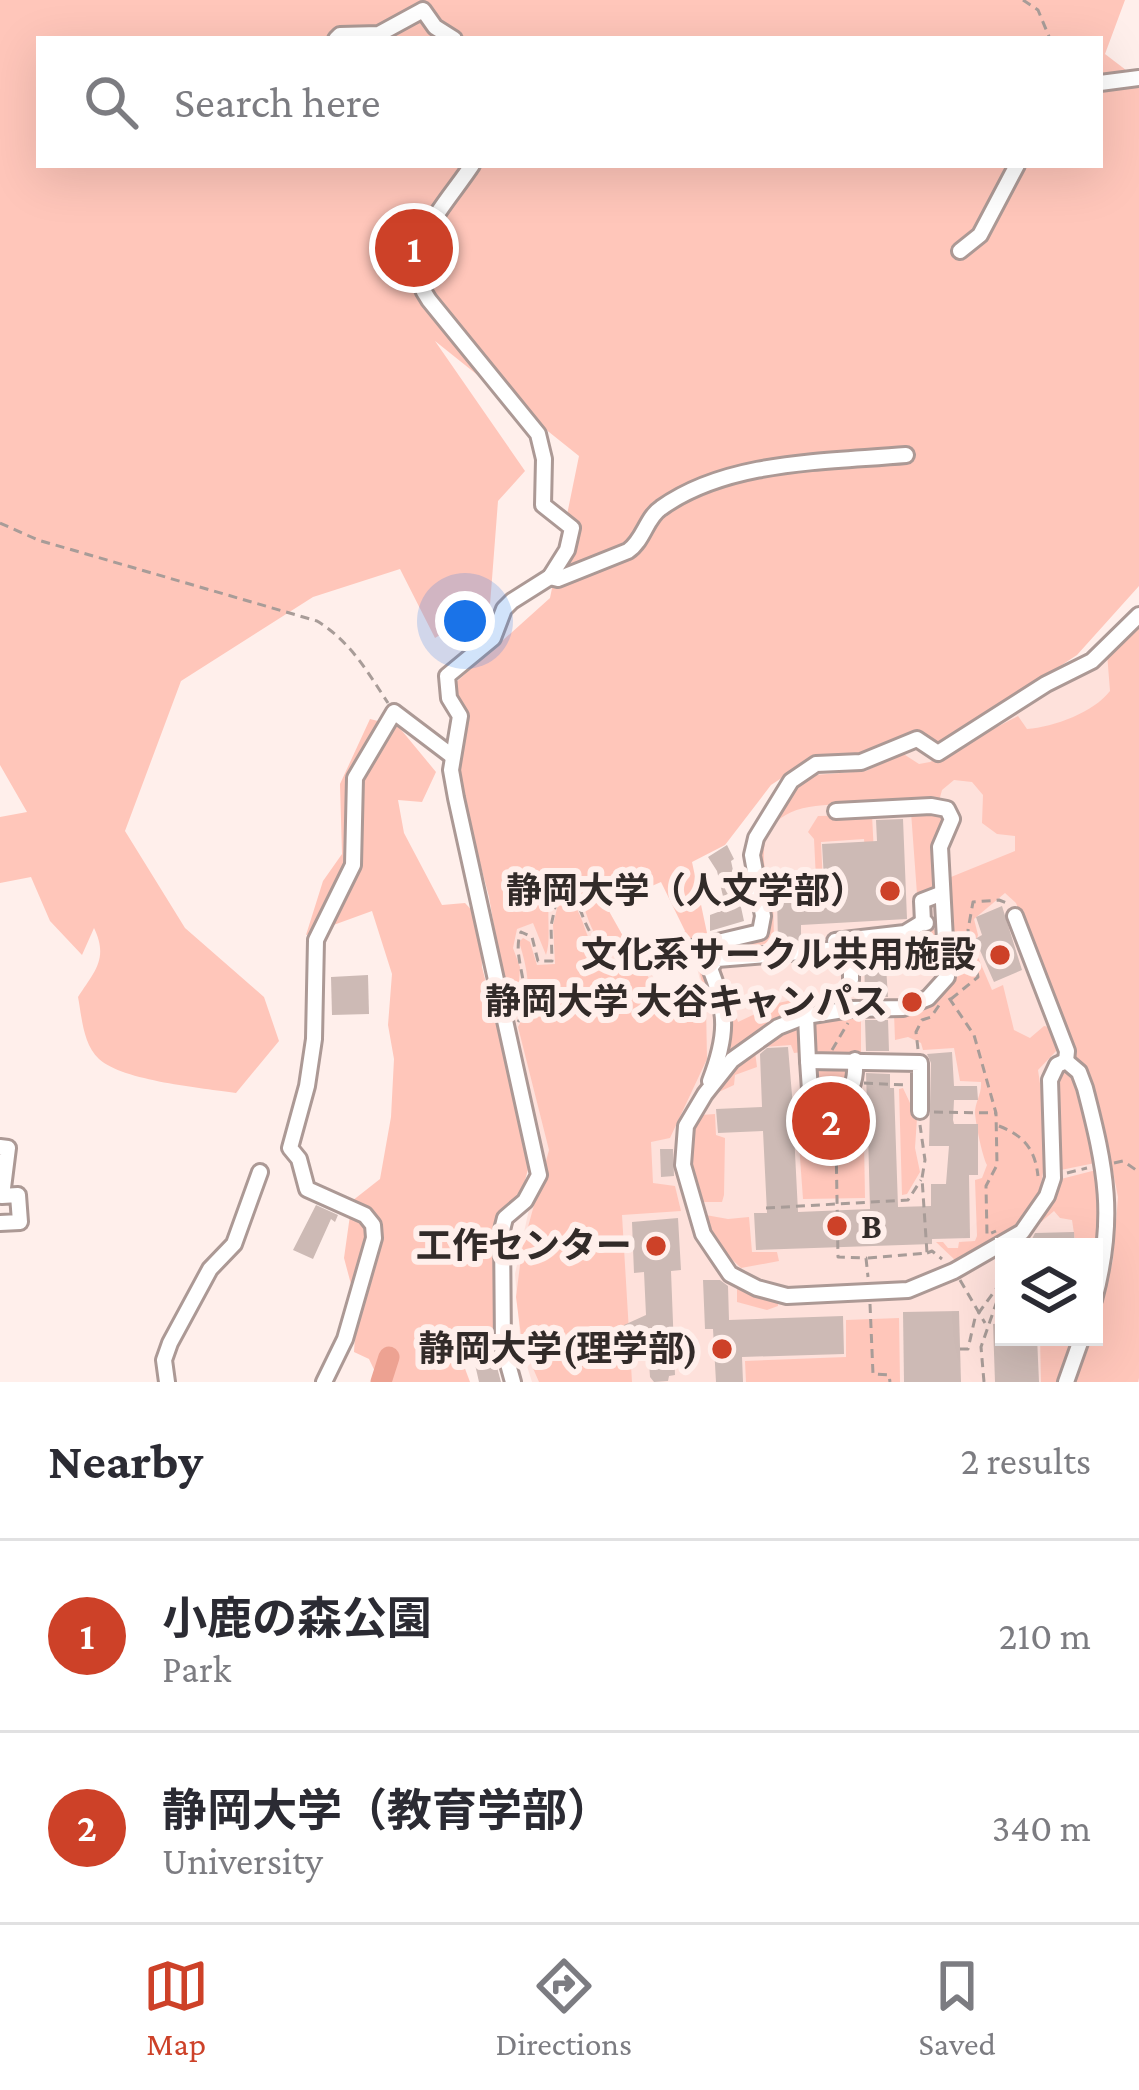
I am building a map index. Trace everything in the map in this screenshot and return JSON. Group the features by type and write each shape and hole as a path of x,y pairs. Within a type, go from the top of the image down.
{"street":[{"path":"339,36 380,34 423,10 435,27 449,36"},
{"path":"1103,82 1139,78"},
{"path":"470,168 421,241 416,269 420,287 538,434 544,459 543,505 572,529 567,550 550,577 512,601 493,638 447,676 448,698 460,716 451,770 467,860 539,1175 525,1202 505,1218 502,1230 503,1346 513,1382"},
{"path":"960,251 980,235 1016,168"},
{"path":"550,577 558,579 628,551 638,544 655,511 749,470 906,455"},
{"path":"646,959 760,932 764,916 752,855 756,838 791,781 808,767 861,762 917,739 938,753 1046,684 1092,662 1139,615"},
{"path":"324,1382 357,1304 374,1225 365,1215 307,1189 299,1159 290,1148 308,1086 314,1039 316,940 353,865 355,778 394,712 452,756"},
{"path":"704,1094 732,1060 778,1027 806,1016 850,1009 903,1008 928,998 947,977 940,848 952,819 947,809 836,811"},
{"path":"922,922 922,901 940,894"},
{"path":"1015,916 1067,1051 1066,1061"},
{"path":"922,922 943,929"},
{"path":"726,959 760,946 905,933 922,922"},
{"path":"851,980 851,949 717,959 710,968 725,1036 704,1094 686,1126 683,1165 703,1234 730,1274 787,1296 908,1290 995,1247"},
{"path":"806,1016 810,1090 817,1095 844,1096 853,1090 852,1060"},
{"path":"808,1061 920,1063 920,1111"},
{"path":"1012,1238 1022,1232 1048,1196 1053,1178 1049,1080 1057,1065 1066,1061"},
{"path":"1066,1061 1085,1088 1109,1209 1103,1267"},
{"path":"0,1148 8,1148 2,1196 18,1195 20,1222 0,1222"},
{"path":"167,1382 164,1360 170,1343 210,1269 234,1244 260,1172"},
{"path":"1066,1382 1079,1346"}],"path":[{"path":"1023,0 1038,10 1049,36"},
{"path":"0,523 38,541 316,621 338,634 356,654 394,712"},
{"path":"507,1033 523,1014 523,963 516,942 520,932 532,937 538,961 552,961 550,926 560,884 573,890 586,926 606,954 646,959"},
{"path":"951,999 978,977 968,930 973,902 1007,901 1015,916"},
{"path":"943,995 951,999 974,1035 996,1113 997,1165 986,1186 988,1235 1001,1230 1007,1238"},
{"path":"831,1060 832,1044 851,1016 850,1009"},
{"path":"839,1036 852,1060"},
{"path":"766,1208 908,1200 918,1191 922,1178 920,1111 907,1094 905,1082 862,1083 865,1138 801,1142 798,1085"},
{"path":"920,1111 996,1113"},
{"path":"836,1141 838,1257 932,1251 954,1271 987,1324"},
{"path":"922,1178 927,1253"},
{"path":"866,1258 873,1374 890,1375 890,1382"},
{"path":"960,1349 968,1349 978,1312 995,1291"},
{"path":"984,1382 981,1347 995,1303"}],"shaded area":[{"path":"0,0 1125,0 1105,54 1139,80 1139,586 1077,655 938,747 910,732 849,759 812,758 771,785 725,845 692,862 707,933 674,944 674,937 685,931 661,882 606,906 633,954 618,951 599,939 575,884 562,879 551,895 546,955 533,923 517,929 513,948 520,967 517,1014 510,1020 489,897 458,780 454,684 550,598 579,456 435,341 525,471 498,501 490,605 435,638 400,569 313,597 181,681 125,831 185,928 264,997 279,1041 236,1093 126,1073 94,1053 78,997 100,957 94,928 82,955 50,921 31,877 0,883 0,817 27,812 0,765"},
{"name":"静岡大学 大谷キャンパス","path":"1139,622 1139,1382 532,1382 521,1347 515,1274 542,1149 490,901 633,832 653,886 606,906 624,938 647,964 667,1006 704,996 693,952 761,939 768,929 761,836 794,786 816,770 879,763 915,742 937,758"},
{"path":"1139,622 1139,1378 1138,1382 1075,1382 1087,1346 1103,1346 1103,1301 1113,1260 1118,1197 1102,1116 1069,1059 1024,923 1016,903 1005,893 974,919 978,935 974,948 992,990 1003,985 1014,1030 1030,1038 1049,1027 1060,1047 1038,1070 1045,1155 1037,1197 1014,1230 956,1261 936,1242 958,1248 959,1242 975,1241 977,1236 975,1180 982,1178 987,1165 975,1113 981,1082 960,1081 954,1048 923,1050 921,1043 908,1037 895,1040 894,1013 948,981 945,885 951,877 1015,851 1015,836 997,834 982,823 983,795 972,782 954,780 942,790 939,801 946,815 934,856 935,887 917,894 911,812 860,806 807,808 786,815 771,829 764,852 768,884 816,879 814,839 808,832 818,816 872,815 876,893 868,883 864,839 821,842 823,885 837,885 836,895 773,894 774,941 719,957 714,991 705,995 695,953 761,939 768,929 758,857 761,837 793,787 815,775 866,771 902,753 919,764 930,762 1018,716 1027,729 1073,717 1110,691 1107,653"},
{"path":"370,719 398,726 436,772 422,802 398,800 404,833 442,905 465,903 480,919 482,967 531,1158 508,1245 504,1335 464,1366 470,1382 380,1382 369,1359 354,1352 355,1336 345,1319 352,1288 344,1258 352,1201 380,1179 391,1117 394,1059 388,1025 392,974 372,911 306,935 323,881 342,854 340,784"},
{"path":"561,892 573,903 588,937 603,954 641,963 665,1010 704,1000 706,1005 707,1059 670,1138 651,1142 653,1183 675,1186 681,1211 622,1215 632,1382 539,1382 522,1343 516,1297 522,1249 549,1150 518,1027 528,985 519,942 523,938 530,942 537,965 555,964 553,925"},
{"path":"927,926 939,931 941,978 938,950 898,965 889,964 891,947 862,947 861,973 853,973 852,948 820,946"},
{"path":"721,969 738,1022 778,1003 834,991 836,1003 773,1023 720,1063 731,1032 716,976"},
{"path":"861,1012 861,1058 812,1059 809,1020"},
{"path":"802,1024 803,1052 794,1053 791,1045 764,1047 755,1052 757,1067 735,1075 734,1085 710,1096 751,1054"},
{"path":"1063,1066 1084,1097 1095,1163 1056,1171 1057,1074"},
{"path":"844,1067 852,1076 842,1090 829,1092 815,1086 816,1071"},
{"path":"903,1088 917,1118 915,1148 920,1172 902,1195 899,1089"},
{"path":"715,1114 716,1135 725,1138 724,1195 722,1202 698,1202 689,1157 691,1135 701,1115"},
{"path":"864,1141 865,1198 803,1199 799,1144"},
{"path":"1100,1169 1105,1198 1100,1238 1075,1238 1072,1220 1054,1211 1041,1222 1035,1221 1057,1180"},
{"path":"700,1214 749,1217 752,1252 777,1252 779,1261 741,1268 719,1247"},
{"path":"737,1282 778,1300 778,1306 767,1310 737,1302"},
{"path":"899,1318 900,1382 746,1382 745,1361 846,1357 846,1320"},
{"path":"1040,1346 1077,1346 1064,1382 1041,1382"}],"building":[{"path":"903,819 907,919 801,925 801,941 778,942 777,896 825,897 822,844 877,841 876,820"},
{"path":"727,845 734,859 744,921 710,931 710,915 726,909 717,871 708,857"},
{"name":"文化系サークル共用施設","path":"1002,906 1022,970 994,982 975,939 982,935 976,917"},
{"path":"864,951 885,951 888,997 865,997"},
{"path":"368,975 369,1014 332,1015 331,977"},
{"path":"865,1020 888,1020 889,1051 866,1051"},
{"path":"788,1047 793,1107 867,1105 866,1073 890,1074 898,1207 931,1206 931,1184 946,1184 949,1146 929,1146 931,1063 927,1054 952,1052 954,1086 977,1086 978,1100 954,1100 953,1120 954,1124 978,1124 978,1175 969,1175 970,1238 932,1239 932,1244 756,1250 754,1213 767,1213 763,1131 718,1133 716,1109 762,1107 760,1054 767,1048","holes":["868,1132 870,1209 798,1212 794,1133"]},
{"path":"660,1149 673,1149 674,1176 661,1177"},
{"path":"316,1205 338,1215 335,1222 331,1219 313,1259 293,1250"},
{"path":"678,1218 681,1270 671,1271 675,1375 654,1382 647,1330 629,1338 624,1325 646,1315 644,1272 634,1273 632,1222"},
{"path":"1074,1232 1074,1238 1032,1238 1035,1233"},
{"path":"703,1280 720,1280 728,1286 729,1320 843,1316 844,1354 742,1357 743,1382 716,1382 713,1329 705,1329"},
{"path":"959,1311 961,1382 904,1382 903,1312"},
{"path":"993,1324 995,1346 1037,1346 1039,1382 995,1382"},
{"path":"494,1356 501,1382 479,1382 474,1360"}],"waterway":[{"path":"381,1382 389,1357"}],"place":[{"name":"小鹿の森公園","path":"414,248"},
{"name":"静岡大学（人文学部）","path":"890,891"},
{"name":"文化系サークル共用施設","path":"1000,955"},
{"name":"静岡大学 大谷キャンパス","path":"912,1002"},
{"name":"静岡大学（教育学部）","path":"831,1121"},
{"name":"B","path":"837,1226"},
{"name":"工作センター","path":"656,1246"},
{"name":"静岡大学(理学部)","path":"722,1349"}]}
